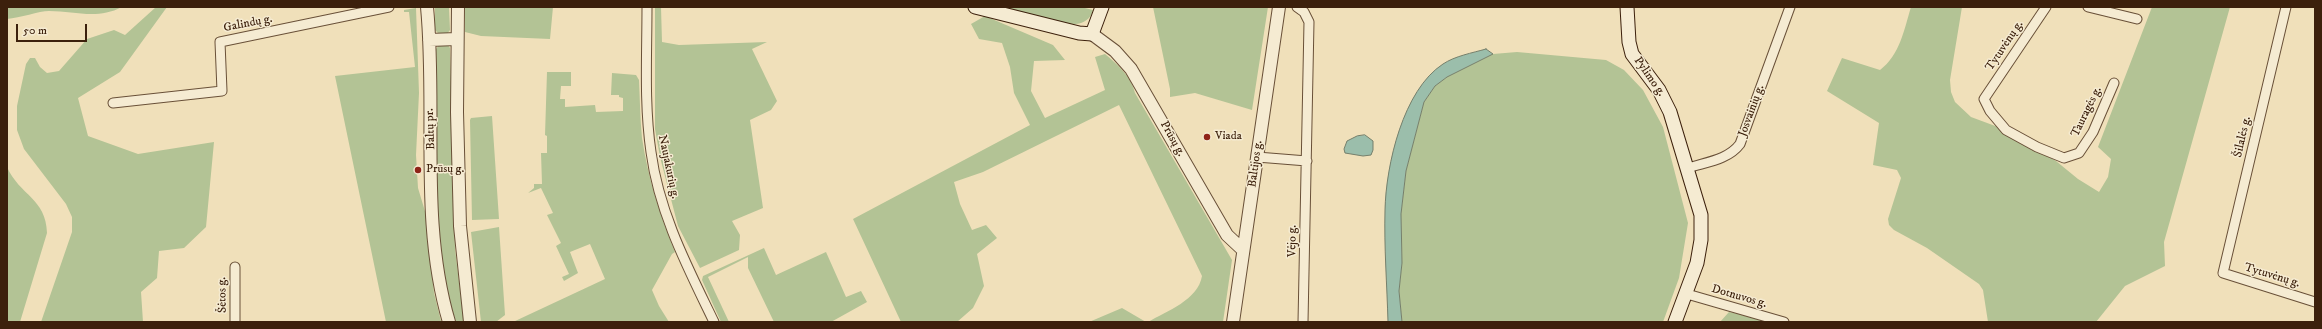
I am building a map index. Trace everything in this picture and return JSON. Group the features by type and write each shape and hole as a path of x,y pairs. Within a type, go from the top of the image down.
{"main road":[{"name":"Prūsų g.","path":"975,7 1079,33 1092,34"},
{"path":"1092,34 1102,7"},
{"name":"Pylimo g.","path":"1627,7 1629,42 1632,54 1664,99 1688,168"},
{"path":"1676,322 1697,263 1702,228 1688,168"}],"street":[{"name":"Galindų g.","path":"113,103 222,91 220,42 389,7"},
{"name":"Baltų pr.","path":"427,7 433,212 438,273 442,299 449,322"},
{"path":"458,7 460,226 470,322"},
{"name":"Naujakurių g.","path":"647,7 646,105 651,153 661,198 677,243 714,322"},
{"name":"Baltijos g.","path":"1233,322 1280,7"},
{"name":"Vėjo g.","path":"1297,7 1304,12 1310,22 1303,322"},
{"name":"Josvainių g.","path":"1688,168 1724,157 1732,153 1740,144 1790,7"},
{"name":"Tytuvėnų g.","path":"1984,99 2046,7"},
{"path":"2088,7 2137,19"},
{"name":"Šilalės g.","path":"2222,273 2286,7"},
{"name":"Prūsų g.","path":"1092,34 1115,51 1132,69 1227,235 1243,250"},
{"path":"429,40 458,39"},
{"name":"Tauragės g.","path":"1984,99 1990,111 2006,130 2037,147 2064,158 2079,153 2086,143 2093,132 2114,83"},
{"path":"1257,157 1307,161"},
{"name":"Šėtos g.","path":"234,267 235,322"},
{"name":"Tytuvėnų g.","path":"2222,273 2315,302"},
{"name":"Dotnuvos g.","path":"1687,294 1784,322"}],"shaded area":[{"path":"7,7 122,7 113,11 95,14 49,11 7,19"},
{"path":"156,7 167,7 120,72 78,98 88,136 138,154 214,142 206,227 184,248 159,251 157,278 141,292 143,322 41,322 72,232 72,217 66,204 24,149 17,130 17,106 26,64 30,58 35,58 40,67 47,73 59,71 87,39 114,30 125,35"},
{"path":"435,7 449,7 450,30 447,34 439,34 435,30"},
{"path":"465,7 553,7 550,39 481,36 465,32"},
{"path":"655,7 661,7 662,42 679,45 767,42 752,49 777,101 771,110 750,120 763,208 732,221 740,235 739,250 700,268 678,226 660,157 655,129"},
{"path":"1004,7 1081,7 1093,10 1091,16 1087,20 1075,24 1049,20"},
{"path":"1153,7 1268,7 1252,110 1195,93 1170,97 1170,89"},
{"path":"1911,7 1962,7 1950,80 1951,92 1955,102 1971,117 2006,130 2056,161 2078,179 2099,192 2108,177 2111,159 2098,147 2152,7 2230,7 2164,242 2165,266 2125,286 2096,322 1988,322 1983,290 1979,284 1927,248 1894,230 1889,225 1888,219 1901,178 1897,170 1873,165 1879,123 1827,91 1842,58 1880,70 1887,64 1897,50"},
{"path":"416,8 419,93 416,155 418,188 427,218 434,293 441,321 386,322 335,76 415,67 409,12 404,12 404,10"},
{"path":"985,16 1053,45 1065,60 1034,61 1031,91 1045,118 1105,90 1095,57 1105,54 1119,66 1127,76 1135,93 1232,260 1223,322 1148,322 1181,304 1195,292 1202,276 1119,105 983,172 954,182 960,204 972,230 986,225 997,238 977,254 984,286 973,308 957,322 901,322 853,219 1030,125 1014,93 1010,67 1002,43 979,39 971,24"},
{"path":"439,45 448,45 450,48 455,249 464,322 456,322 447,290 441,256 438,222 436,152 436,49"},
{"path":"1486,49 1493,54 1447,77 1435,86 1424,102 1406,171 1401,214 1402,263 1399,291 1402,322 1388,322 1385,252 1386,192 1393,151 1399,130 1417,91 1429,76 1448,61"},
{"path":"1517,52 1606,60 1624,70 1643,90 1663,127 1688,223 1679,278 1663,322 1402,322 1399,291 1402,263 1401,214 1406,171 1424,102 1435,86 1447,77 1493,54"},
{"path":"547,72 571,72 571,86 561,86 560,99 565,99 565,107 595,105 596,112 623,111 623,98 619,97 619,95 611,95 612,73 636,75 639,80 642,138 651,182 664,224 675,252 672,254 652,290 659,306 669,322 513,322 605,279 590,244 570,252 578,273 564,281 562,277 569,274 556,246 561,243 547,215 553,213 541,188 528,193 534,188 534,184 542,184 541,153 547,153 547,136 545,135"},
{"path":"492,116 499,219 472,220 470,120 471,118"},
{"path":"1365,135 1373,141 1373,150 1371,155 1363,156 1345,153 1344,149 1347,141 1357,136"},
{"path":"7,167 12,177 37,204 46,221 47,233 20,322 7,322"},
{"path":"499,227 505,315 496,322 481,322 471,232"},
{"path":"764,248 776,275 826,252 846,297 861,291 867,302 831,322 774,322 748,268 748,257 708,277 729,322 721,322 702,280 703,276"},
{"path":"1122,308 1146,322 1089,322"},
{"path":"1729,312 1734,313 1768,322 1720,322"}],"place":[{"name":"Viada","path":"1207,137"},
{"name":"Prūsų g.","path":"418,170"}]}
